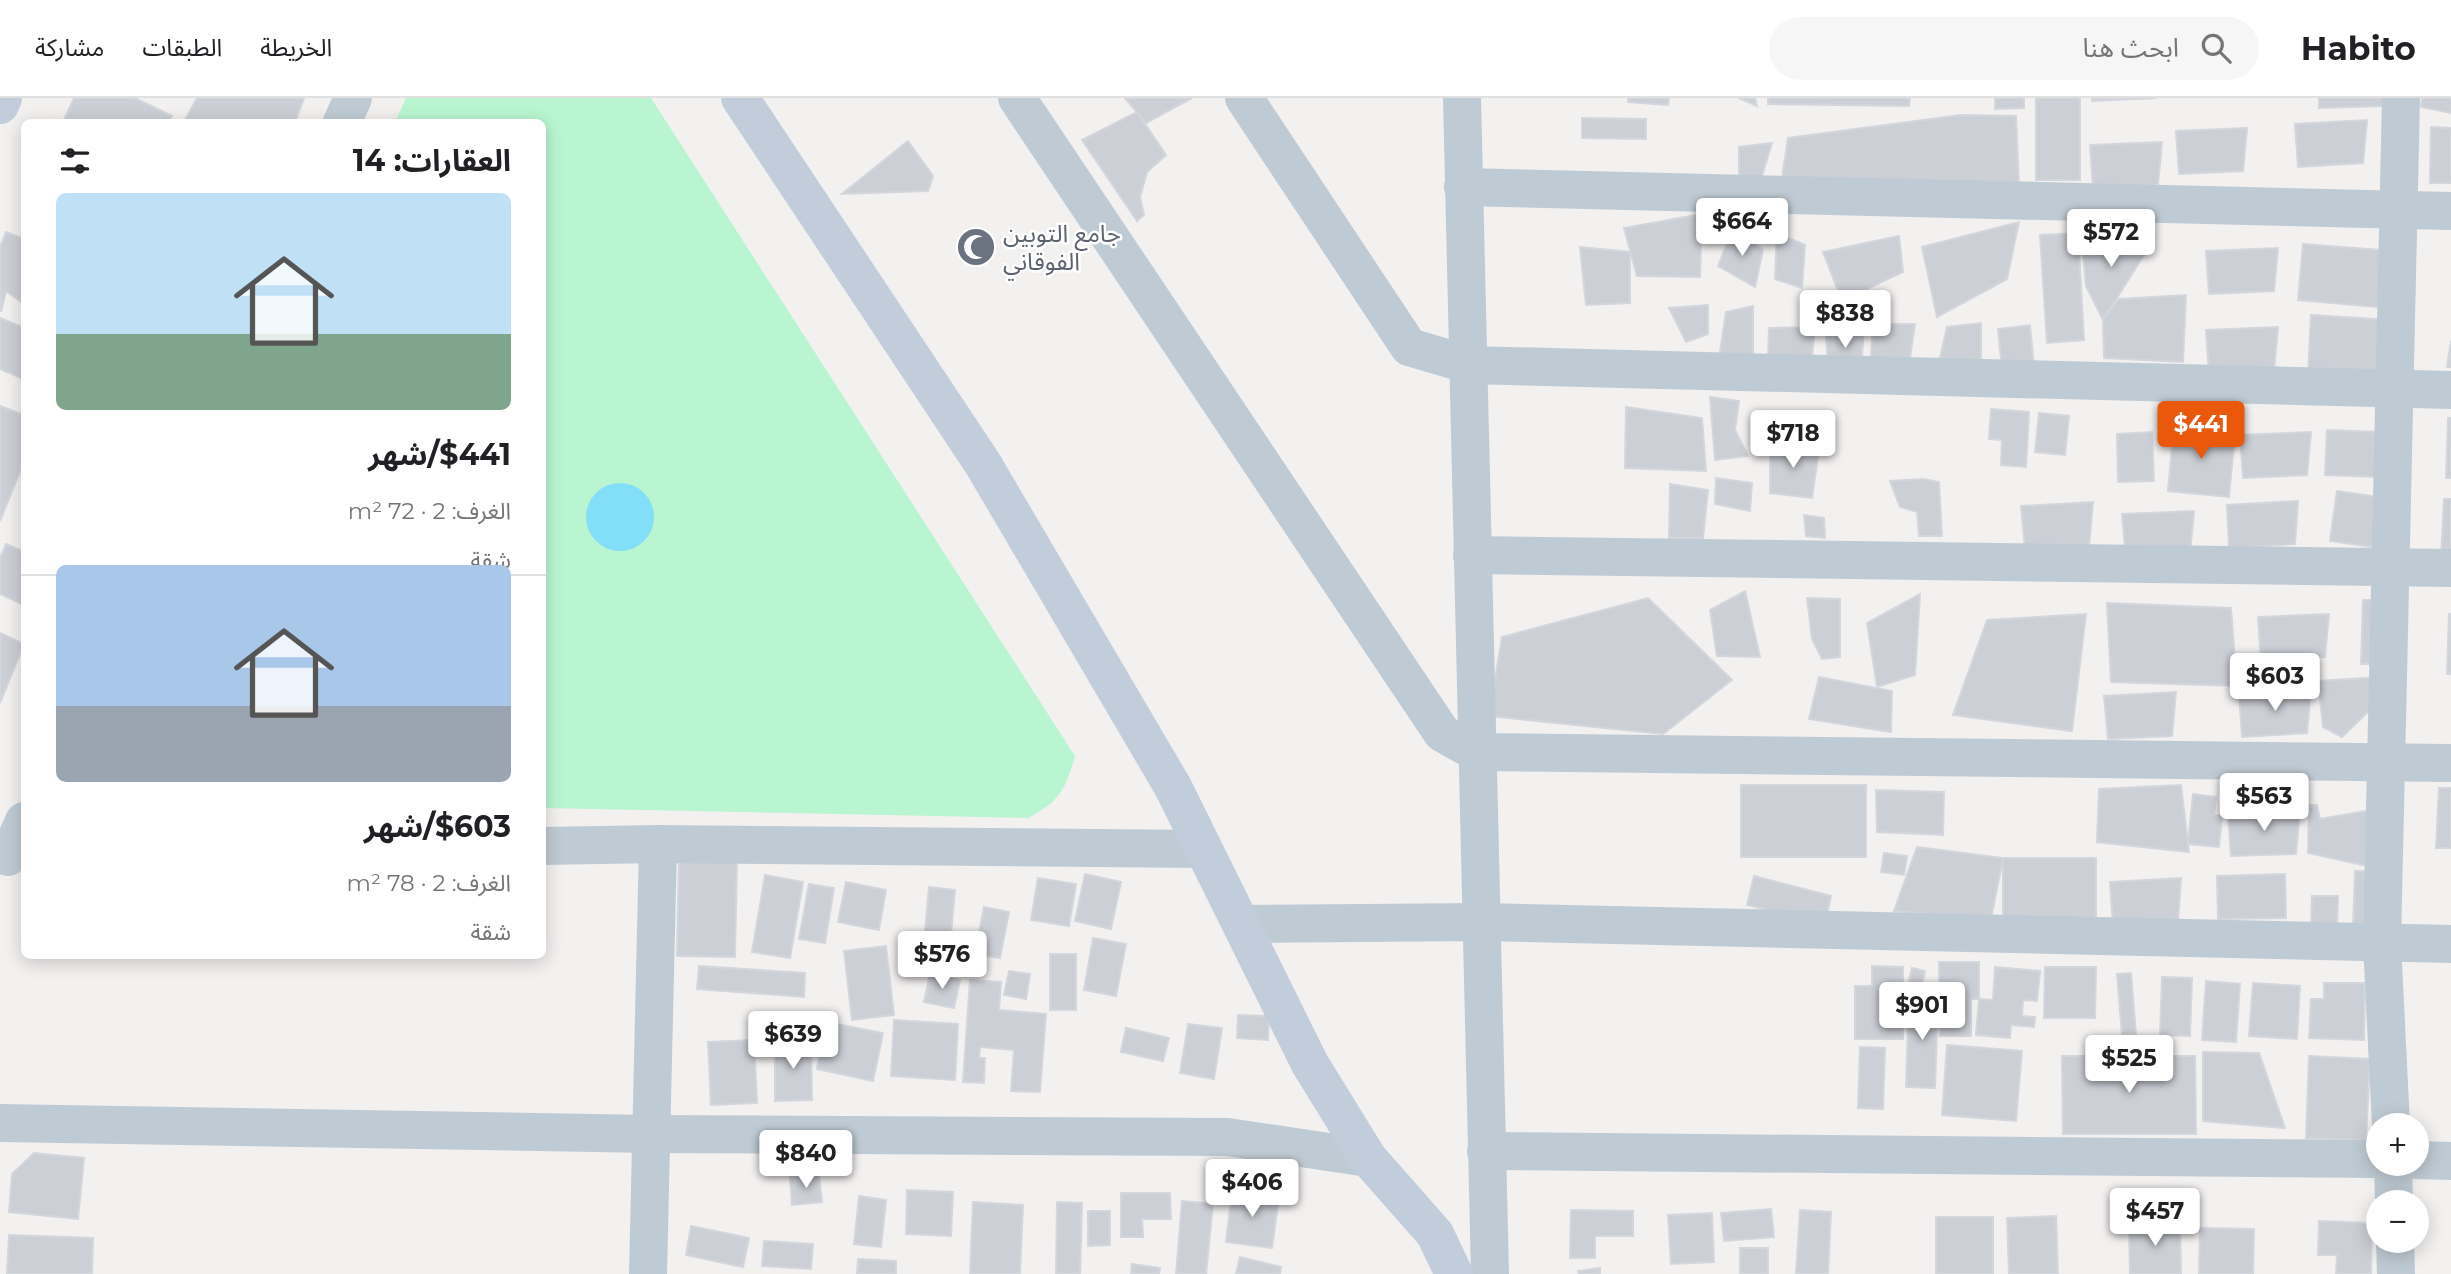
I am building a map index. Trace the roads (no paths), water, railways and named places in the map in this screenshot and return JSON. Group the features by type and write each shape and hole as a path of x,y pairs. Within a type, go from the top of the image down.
{"main road":[{"path":"0,105 3,98"},
{"path":"740,98 983,464 1173,787 1310,1063 1368,1158 1434,1234 1454,1274"}],"street":[{"path":"343,119 353,98"},
{"path":"1017,98 1442,733 1476,752 2451,763"},
{"path":"1244,98 1409,347 1470,365 2451,390"},
{"path":"1462,98 1490,1274"},
{"path":"2390,1113 2382,943 2401,98"},
{"path":"1463,187 2451,211"},
{"path":"1472,555 2451,568"},
{"path":"11,857 21,829"},
{"path":"546,846 658,844 1203,849"},
{"path":"648,1274 658,844"},
{"path":"1241,924 1481,922 2451,944"},
{"path":"0,1123 651,1133 1228,1137 1368,1158"},
{"path":"1486,1151 2366,1159"},
{"path":"2429,1160 2451,1161"},
{"path":"2395,1253 2396,1274"}],"water":[{"path":"627,483 648,498 654,510 652,530 644,541 627,551 613,551 596,541 588,530 586,510 596,493 607,485"}],"place":[{"name":"جامع التوبين الفوقاني","path":"976,247"}]}
